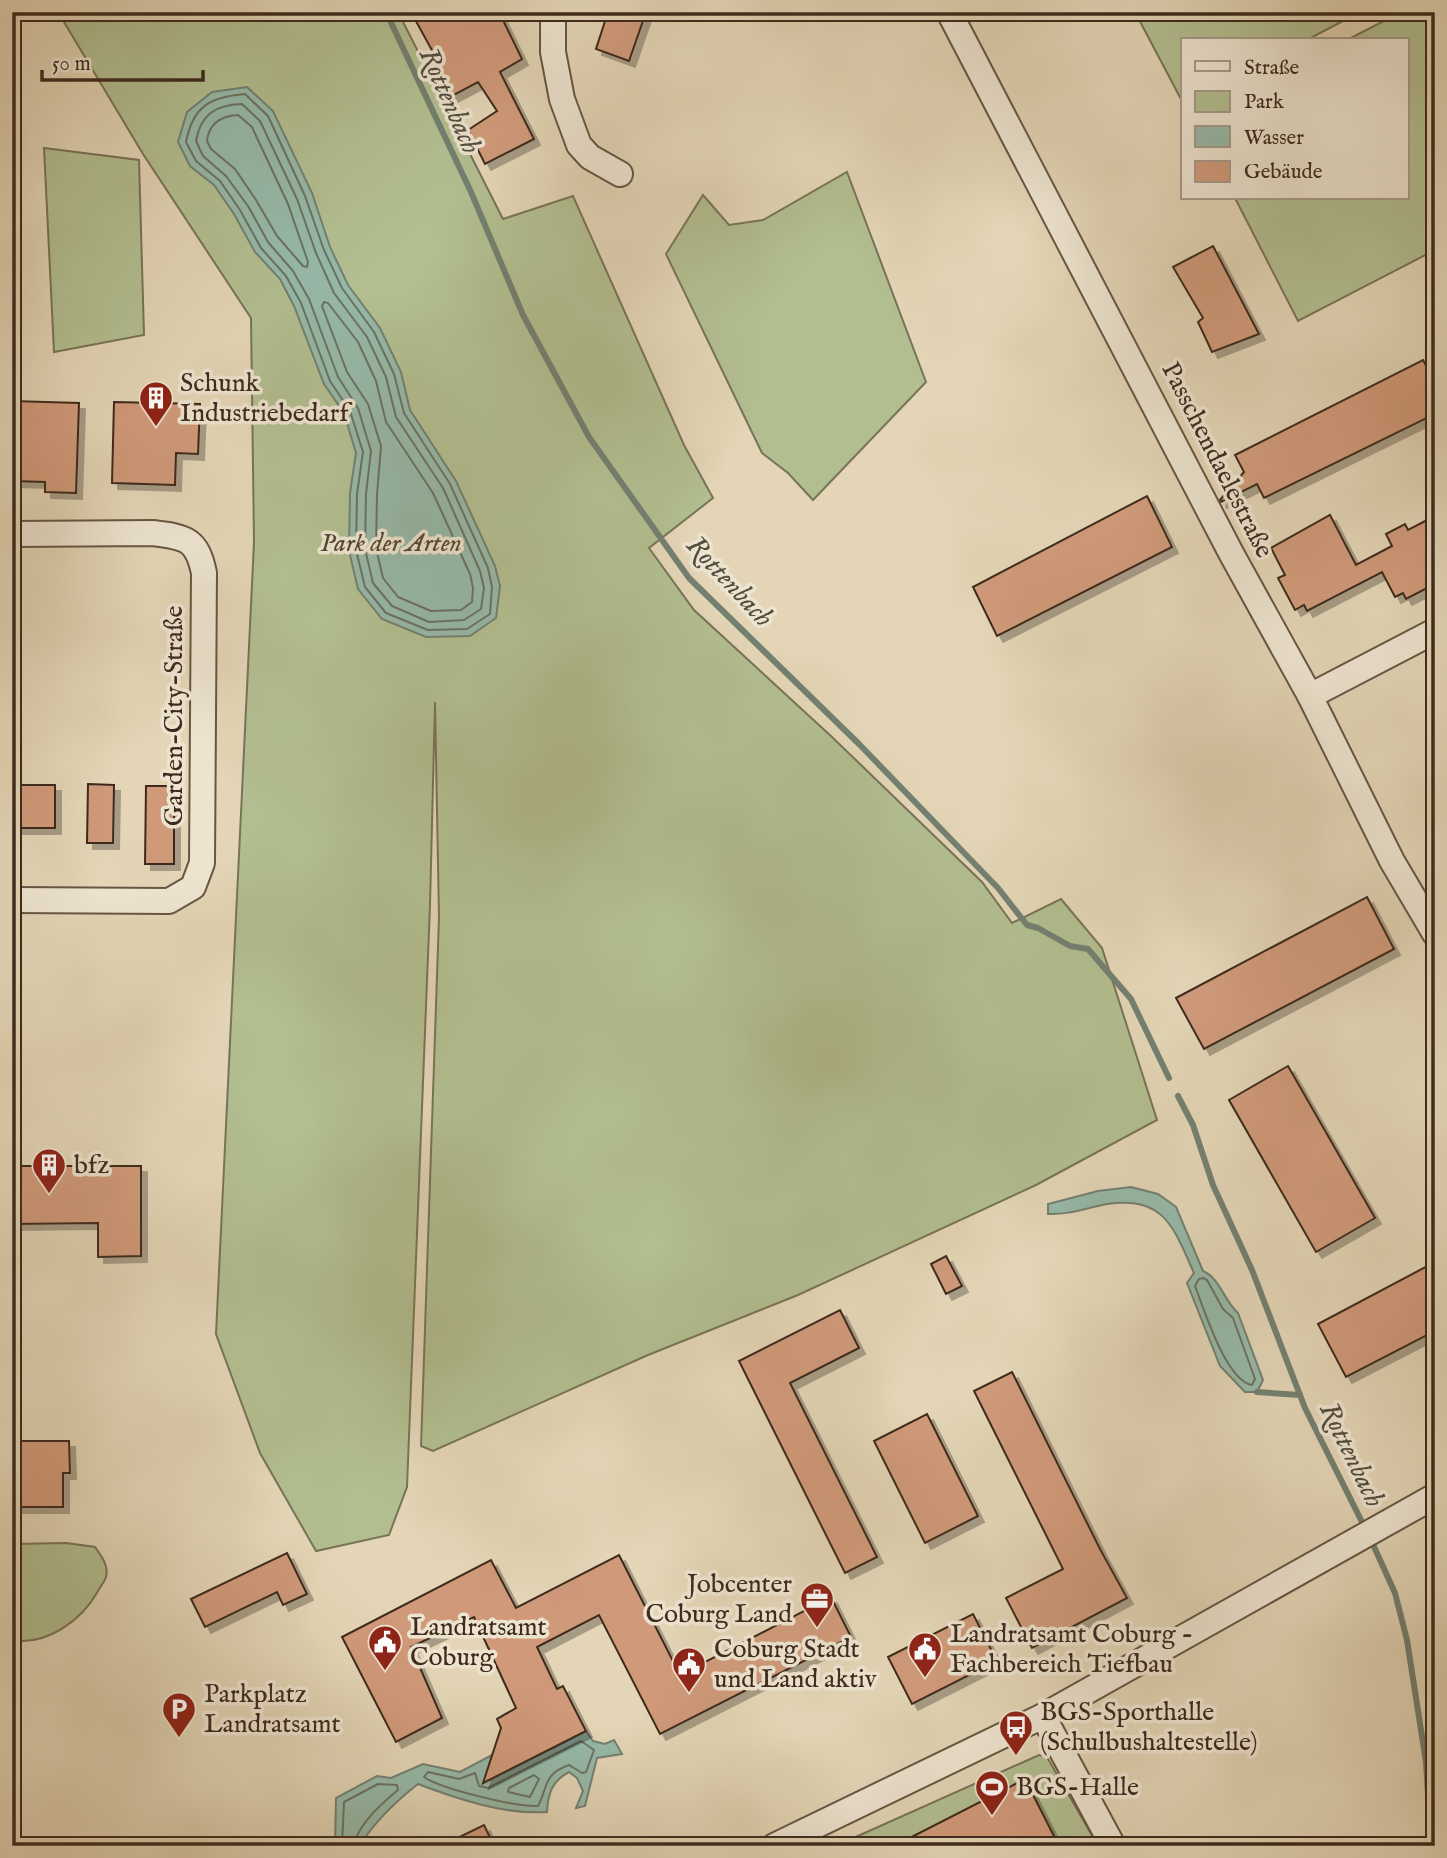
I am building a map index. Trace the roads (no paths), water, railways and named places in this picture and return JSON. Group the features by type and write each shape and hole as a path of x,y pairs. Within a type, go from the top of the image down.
{"street":[{"path":"552,12 553,52 562,99 579,145 590,157 620,174"},
{"name":"Passchendaelestraße","path":"949,12 1231,553 1310,696 1392,861 1435,933"},
{"name":"Garden-City-Straße","path":"12,534 172,535 194,545 200,555 204,587 202,863 193,887 169,901 12,900"},
{"path":"1310,696 1435,631"},
{"path":"774,1846 1043,1716 1435,1496"},
{"path":"1043,1716 1113,1846"}],"water":[{"path":"247,87 273,111 312,193 330,247 348,285 380,328 401,372 410,410 456,481 495,566 500,586 496,618 470,636 426,637 382,619 358,589 349,551 350,493 356,453 344,413 324,384 294,306 280,279 255,252 214,185 190,166 178,142 187,112 212,92"},
{"path":"1131,1187 1158,1194 1176,1207 1203,1271 1214,1279 1238,1313 1263,1380 1257,1392 1245,1392 1220,1366 1187,1283 1194,1273 1173,1229 1155,1210 1127,1203 1048,1214 1048,1204 1098,1191"},
{"path":"586,1731 593,1741 605,1744 614,1740 622,1754 597,1758 585,1806 576,1808 583,1791 577,1778 569,1772 552,1788 547,1812 498,1808 418,1784 386,1812 360,1845 335,1846 336,1798 377,1776 391,1778 423,1764 460,1772 492,1755 484,1783"}],"waterway":[{"name":"Rottenbach","path":"386,12 471,192 523,315 589,437 689,578 859,744 998,888 1027,925 1038,928 1070,946 1088,949 1131,999 1169,1078"},
{"name":"Rottenbach","path":"1178,1096 1193,1125 1213,1185 1252,1270 1305,1408 1366,1530"},
{"path":"1257,1392 1300,1395"},
{"name":"Rottenbach","path":"1371,1540 1395,1593 1407,1640 1426,1762 1431,1846"}],"place":[{"name":"Schunk Industriebedarf","path":"156,428"},
{"name":"bfz","path":"49,1195"},
{"name":"Jobcenter Coburg Land","path":"817,1629"},
{"name":"Landratsamt Coburg","path":"385,1672"},
{"name":"Landratsamt Coburg - Fachbereich Tiefbau","path":"925,1679"},
{"name":"Coburg Stadt und Land aktiv","path":"689,1694"},
{"name":"Parkplatz Landratsamt","path":"179,1739"},
{"name":"BGS-Sporthalle (Schulbushaltestelle)","path":"1016,1757"},
{"name":"BGS-Halle","path":"992,1817"}],"park label":[{"name":"Park der Arten","path":"391,543"}]}
